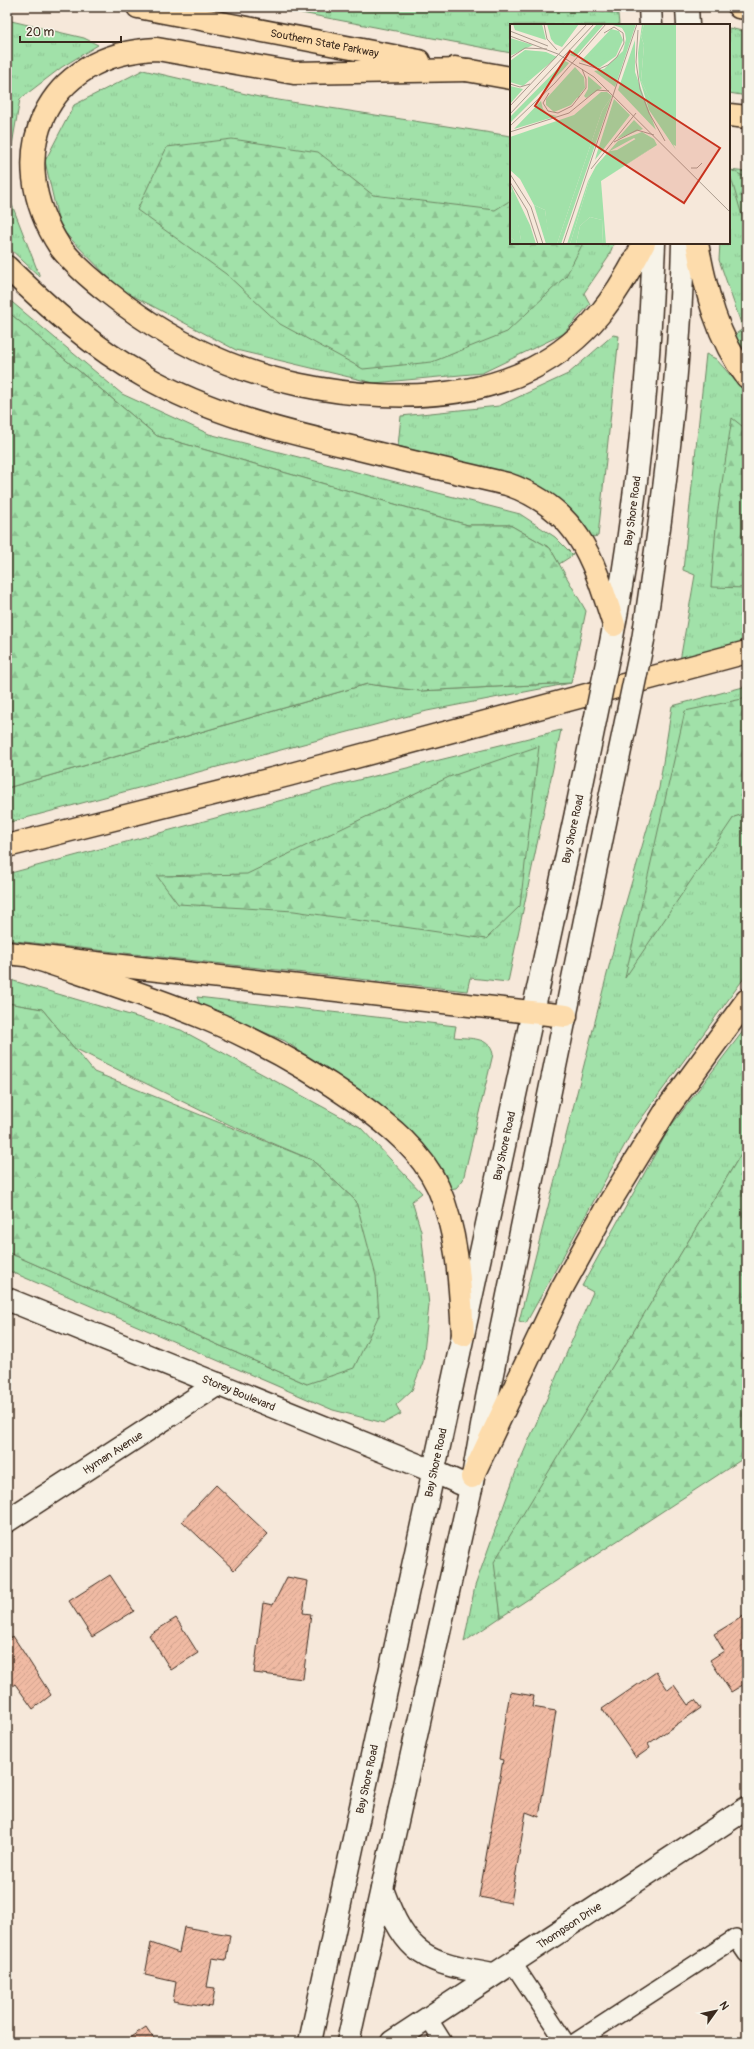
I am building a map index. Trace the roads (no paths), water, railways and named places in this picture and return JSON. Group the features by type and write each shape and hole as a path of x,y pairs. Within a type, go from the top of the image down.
{"highway":[{"name":"Southern State Parkway","path":"138,7 510,78"},
{"path":"739,7 747,8"},
{"path":"469,70 294,73 157,49 121,53 84,68 66,80 54,92 44,106 35,124 30,143 28,167 33,199 49,233 61,249 77,266 116,299 169,334 228,364 261,375 295,384 366,394 410,395 457,392 495,384 534,367 570,344 598,317 618,291 643,244"},
{"path":"730,114 747,118"},
{"path":"697,244 707,292 717,324 735,360 747,377"},
{"path":"7,267 96,344 142,375 199,403 261,426 506,484 524,490 545,502 561,515 585,546 600,581 614,625"},
{"path":"7,846 288,775 747,652"},
{"path":"7,953 566,1016"},
{"path":"32,957 172,1006 272,1050 335,1087 393,1130 406,1142 426,1166 442,1197 449,1220 456,1260 463,1335"},
{"path":"471,1482 562,1288 605,1210 667,1109 747,1000"}],"main road":[{"path":"650,7 651,24"},
{"path":"687,7 688,24"},
{"name":"Bay Shore Road","path":"310,2042 534,1012 610,648 632,514 645,396 650,339 654,244"},
{"path":"348,2042 471,1482 643,640 658,537 674,406 683,244"},
{"name":"Storey Boulevard","path":"7,1298 434,1472 471,1482"},
{"name":"Hyman Avenue","path":"7,1521 218,1384"},
{"name":"Thompson Drive","path":"392,2042 747,1808"},
{"path":"382,1889 402,1935 418,1950 441,1963 493,1974"}],"lane":[{"path":"576,2042 736,1938 747,1954"},
{"path":"512,1962 565,2042"},
{"path":"428,2018 443,2042"}]}
